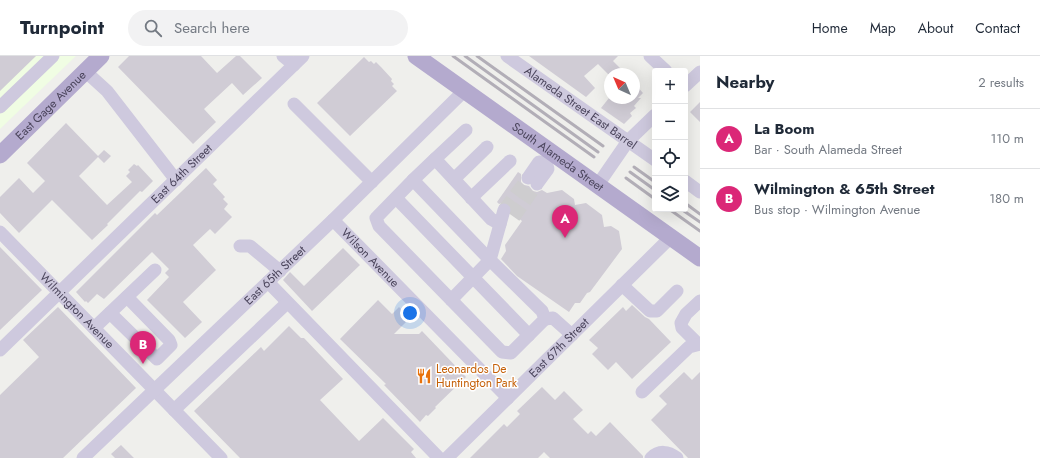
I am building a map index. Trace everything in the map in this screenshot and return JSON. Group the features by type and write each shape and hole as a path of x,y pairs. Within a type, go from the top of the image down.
{"main road":[{"name":"South Alameda Street","path":"416,56 464,91 546,161 597,186 700,258"},
{"name":"East Gage Avenue","path":"0,155 100,57"}],"street":[{"path":"0,107 53,56"},
{"path":"283,56 299,60"},
{"name":"Alameda Street East Barrel","path":"507,56 652,158"},
{"path":"650,56 663,68"},
{"name":"East 64th Street","path":"0,350 299,60"},
{"path":"85,72 107,91 176,180"},
{"path":"688,83 700,72"},
{"name":"East 65th Street","path":"83,458 333,220 464,91"},
{"path":"294,104 372,182"},
{"path":"597,186 628,141 652,118"},
{"path":"466,130 376,218 379,226 502,352 511,353 545,319 554,318 572,335"},
{"path":"454,179 487,147"},
{"path":"435,159 491,219 500,224"},
{"path":"471,198 510,161"},
{"path":"532,181 546,161"},
{"path":"414,180 490,260 542,311 545,319"},
{"path":"688,183 700,192"},
{"path":"396,198 529,335"},
{"path":"451,300 490,260 500,224 509,213"},
{"name":"Wilson Avenue","path":"333,220 508,398"},
{"name":"Wilmington Avenue","path":"0,232 221,458"},
{"name":"East 67th Street","path":"447,458 671,238"},
{"path":"240,246 250,246 280,271"},
{"path":"94,328 155,270"},
{"path":"268,282 439,458"},
{"path":"622,285 650,311 657,311 677,291"},
{"path":"110,313 157,359 171,346 169,340 127,297"},
{"path":"699,344 682,328 681,323 686,314 700,301"},
{"path":"174,410 287,303"},
{"path":"642,392 689,347 699,344"},
{"path":"651,458 661,452 668,452 677,458"}],"shaded area":[{"path":"0,56 76,56 0,129"}],"building":[{"path":"0,56 36,56 0,91"},
{"path":"129,56 201,56 217,73 236,56 240,56 262,78 243,95 232,83 204,109 216,122 193,144 118,67"},
{"path":"529,56 618,56 613,61 620,68 604,68 604,70 598,64 584,76 595,88 586,97"},
{"path":"364,57 369,62 371,61 374,64 376,62 381,67 392,79 391,81 394,84 392,86 397,91 350,136 317,103"},
{"path":"700,102 700,122 690,112"},
{"path":"604,104 636,104 634,106 636,108 630,113 632,116 624,124 601,108"},
{"path":"66,123 98,156 104,150 111,156 104,163 98,157 79,176 107,205 132,182 126,176 130,172 128,170 134,164 137,166 138,165 153,181 142,192 140,191 92,240 52,200 19,233 0,213 0,197 19,178 33,193 45,181 27,163"},
{"path":"206,168 217,180 213,184 225,197 223,199 228,204 224,209 232,217 215,234 210,229 193,245 216,270 183,302 202,322 185,338 147,300 169,277 165,273 169,269 152,252 104,299 97,294 88,303 86,301 85,302 76,292 155,213 157,215"},
{"path":"518,172 521,174 521,182 524,185 529,186 533,191 537,192 542,190 547,193 562,190 574,199 575,205 586,203 602,215 604,227 611,226 619,231 622,249 590,292 587,293 580,303 575,303 569,312 517,276 501,259 506,251 505,245 522,221 512,213 512,208 509,204 506,202 499,204 497,202"},
{"path":"0,247 42,290 0,330"},
{"path":"343,248 360,265 312,311 283,280 290,272 304,286"},
{"name":"Leonardos De Huntington Park","path":"378,300 392,314 399,307 410,318 394,334 419,334 422,331 466,377 435,407 436,408 428,416 426,415 420,422 384,385 386,384 340,339"},
{"path":"632,305 649,319 671,342 632,379 616,362 608,370 592,354 598,348 589,340 623,307 626,311"},
{"path":"58,307 136,388 63,458 0,458 0,395 39,357 23,340"},
{"path":"289,326 301,338 304,338 343,379 320,400 359,441 383,418 414,449 411,452 416,458 240,458 194,411 261,347 264,351"},
{"path":"684,372 692,380 700,372 700,458 688,458 651,420 667,404 659,396"},
{"path":"542,387 555,400 564,391 583,410 573,419 588,434 591,431 596,436 610,422 643,456 643,458 550,458 544,452 538,458 470,458 504,424 507,427 520,414 517,411"},
{"path":"121,445 134,458 115,458 111,454"}],"tunnel":[{"path":"504,210 528,178"},
{"path":"514,217 537,184"}],"railway":[{"path":"453,56 594,157"},
{"path":"465,56 598,152"},
{"path":"477,56 603,146"},
{"path":"634,167 652,180"},
{"path":"630,172 652,188"},
{"path":"626,178 652,197"},
{"path":"688,205 700,214"},
{"path":"673,212 700,231"},
{"path":"685,212 700,222"}],"place":[{"name":"La Boom","path":"565,238"},
{"name":"Wilmington & 65th Street","path":"143,364"},
{"name":"Leonardos De Huntington Park","path":"424,376"}]}
